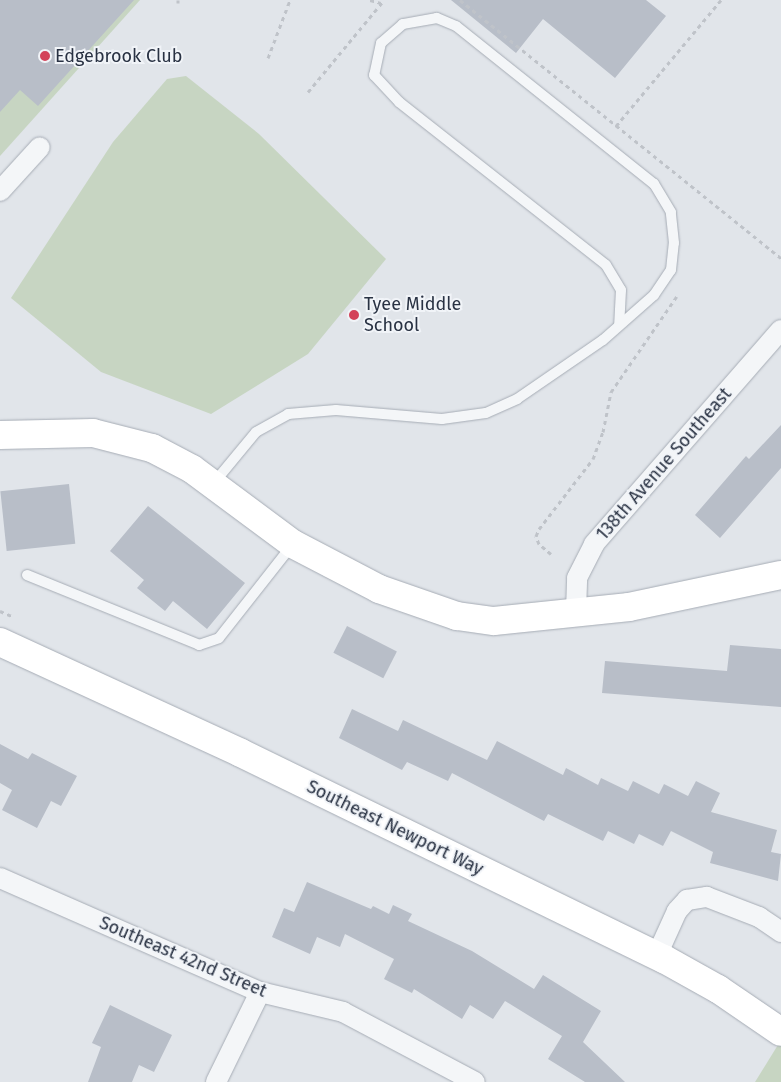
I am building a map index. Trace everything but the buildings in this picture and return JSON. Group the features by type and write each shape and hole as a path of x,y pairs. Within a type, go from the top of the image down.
{"main road":[{"path":"0,435 93,433 127,440 174,458 213,484 293,544 379,589 457,616 494,621 576,611 629,608 781,575"},
{"name":"Southeast Newport Way","path":"0,642 241,753 657,956 718,989 781,1032"}],"street":[{"path":"0,191 40,146"},
{"name":"138th Avenue Southeast","path":"576,611 577,578 594,544 781,330"},
{"name":"Southeast 42nd Street","path":"0,878 260,992 343,1012 475,1082"},
{"path":"657,956 677,911 687,900 707,897 759,917 781,932"},
{"path":"216,1082 260,992"}],"lane":[{"path":"213,484 256,432 288,414 336,410 442,418 486,413 517,399 603,340 654,296 671,270 674,242 670,212 654,184 456,26 437,18 403,24 381,43 374,75 399,102 606,265 621,290 619,325"},
{"path":"27,575 199,646 219,638 293,544"}],"path":[{"path":"268,58 290,0"},
{"path":"308,92 382,2 370,0"},
{"path":"460,0 781,258"},
{"path":"616,126 721,0"},
{"path":"551,554 539,544 536,536 593,459 603,432 611,392 679,291"},
{"path":"0,611 14,617"}],"green space":[{"name":"Edgebrook Club","path":"0,0 140,0 0,156"},
{"path":"186,76 259,134 386,259 308,354 211,414 101,372 11,298 113,142 167,79"},
{"path":"781,1040 781,1082 755,1082"}],"place":[{"name":"Edgebrook Club","path":"45,56"},
{"name":"Tyee Middle School","path":"354,315"}]}
